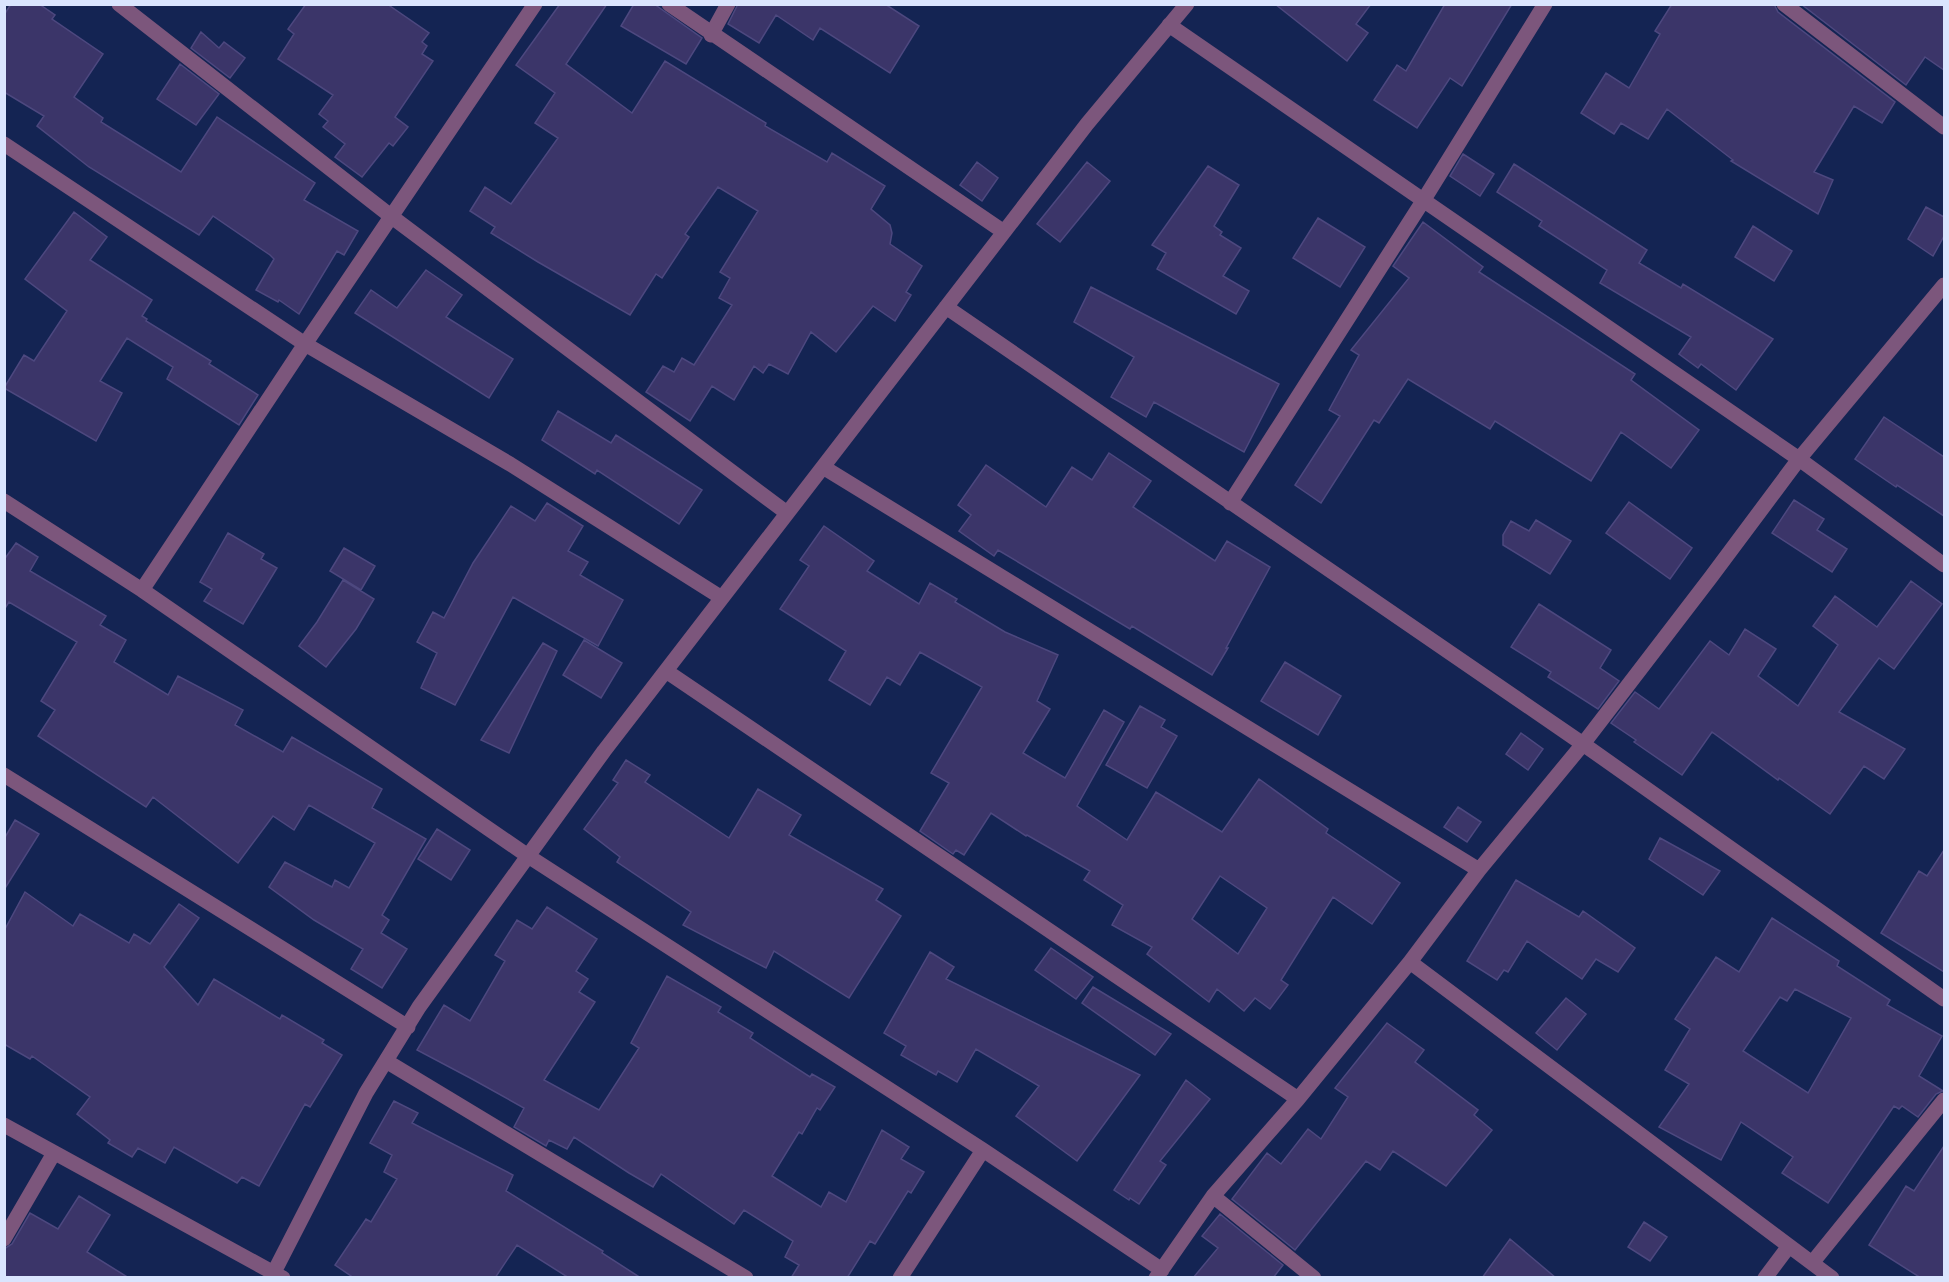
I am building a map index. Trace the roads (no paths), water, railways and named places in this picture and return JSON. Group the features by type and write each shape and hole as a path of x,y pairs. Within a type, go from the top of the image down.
{"street":[{"path":"119,4 392,217 787,513"},
{"path":"142,590 535,4"},
{"path":"669,4 1004,232"},
{"path":"711,34 728,4"},
{"path":"4,1125 276,1276 366,1093 419,1007 604,751 1087,124 1186,4"},
{"path":"1230,503 1423,201 1545,4"},
{"path":"1785,4 1944,127"},
{"path":"1169,25 1799,459 1944,565"},
{"path":"4,144 305,344 510,464 722,598"},
{"path":"4,501 142,590 528,856 983,1150 1159,1274 1213,1196 1298,1099 1410,962 1479,870 1582,744 1799,459 1944,285"},
{"path":"946,307 1582,744 1944,999"},
{"path":"823,467 1479,870"},
{"path":"666,671 1298,1099"},
{"path":"4,775 408,1027"},
{"path":"1410,962 1832,1278"},
{"path":"386,1062 746,1278"},
{"path":"1812,1263 1944,1100"},
{"path":"900,1278 983,1150"},
{"path":"4,1239 54,1153"},
{"path":"1213,1196 1314,1278"},
{"path":"1765,1278 1789,1246"}]}
